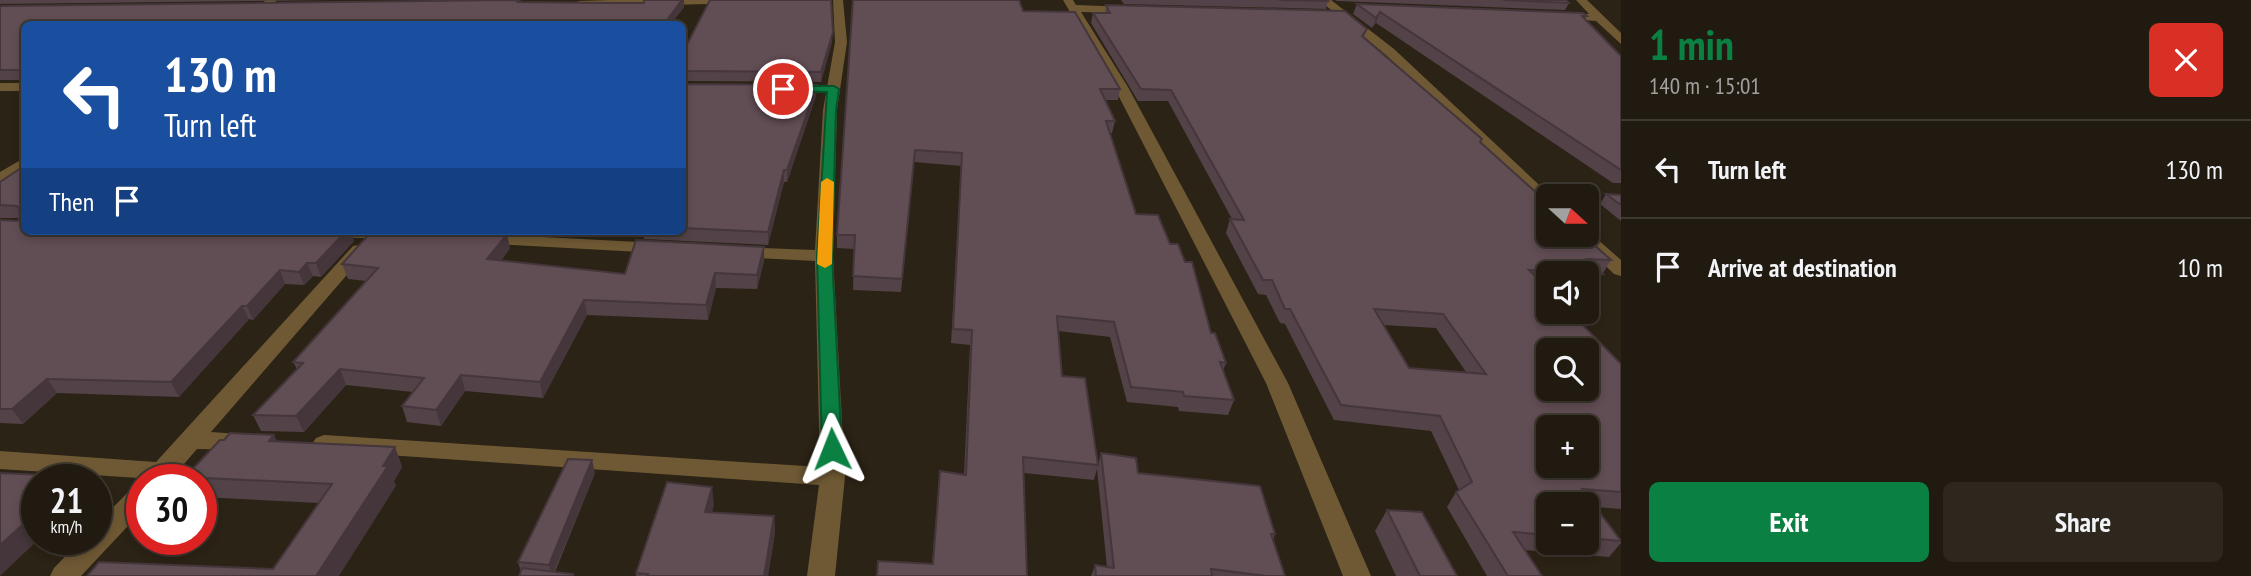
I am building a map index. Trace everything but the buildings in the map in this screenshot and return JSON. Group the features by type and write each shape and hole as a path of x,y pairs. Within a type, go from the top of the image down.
{"street":[{"path":"561,4 753,0"},
{"path":"821,576 833,477 824,256 830,110 827,89 841,41 838,0"},
{"path":"1580,0 1620,38"},
{"path":"248,8 275,4"},
{"path":"1070,4 1140,10"},
{"path":"1070,4 1121,88 1277,383 1357,576"},
{"path":"248,21 262,8"},
{"path":"1333,8 1390,52 1536,191"},
{"path":"1316,15 1333,8 1359,8"},
{"path":"1545,15 1599,18"},
{"path":"0,87 21,87"},
{"path":"0,179 21,165"},
{"path":"170,464 372,235"},
{"path":"470,238 674,248"},
{"path":"1595,247 1621,270"},
{"path":"715,250 824,256"},
{"path":"192,440 273,442"},
{"path":"300,443 833,477"},
{"path":"0,460 126,473"},
{"path":"64,576 126,511"}],"slow traffic":[{"path":"825,264 827,182"}],"route":[{"path":"783,89 834,89 830,110 824,256 832,449"}]}
